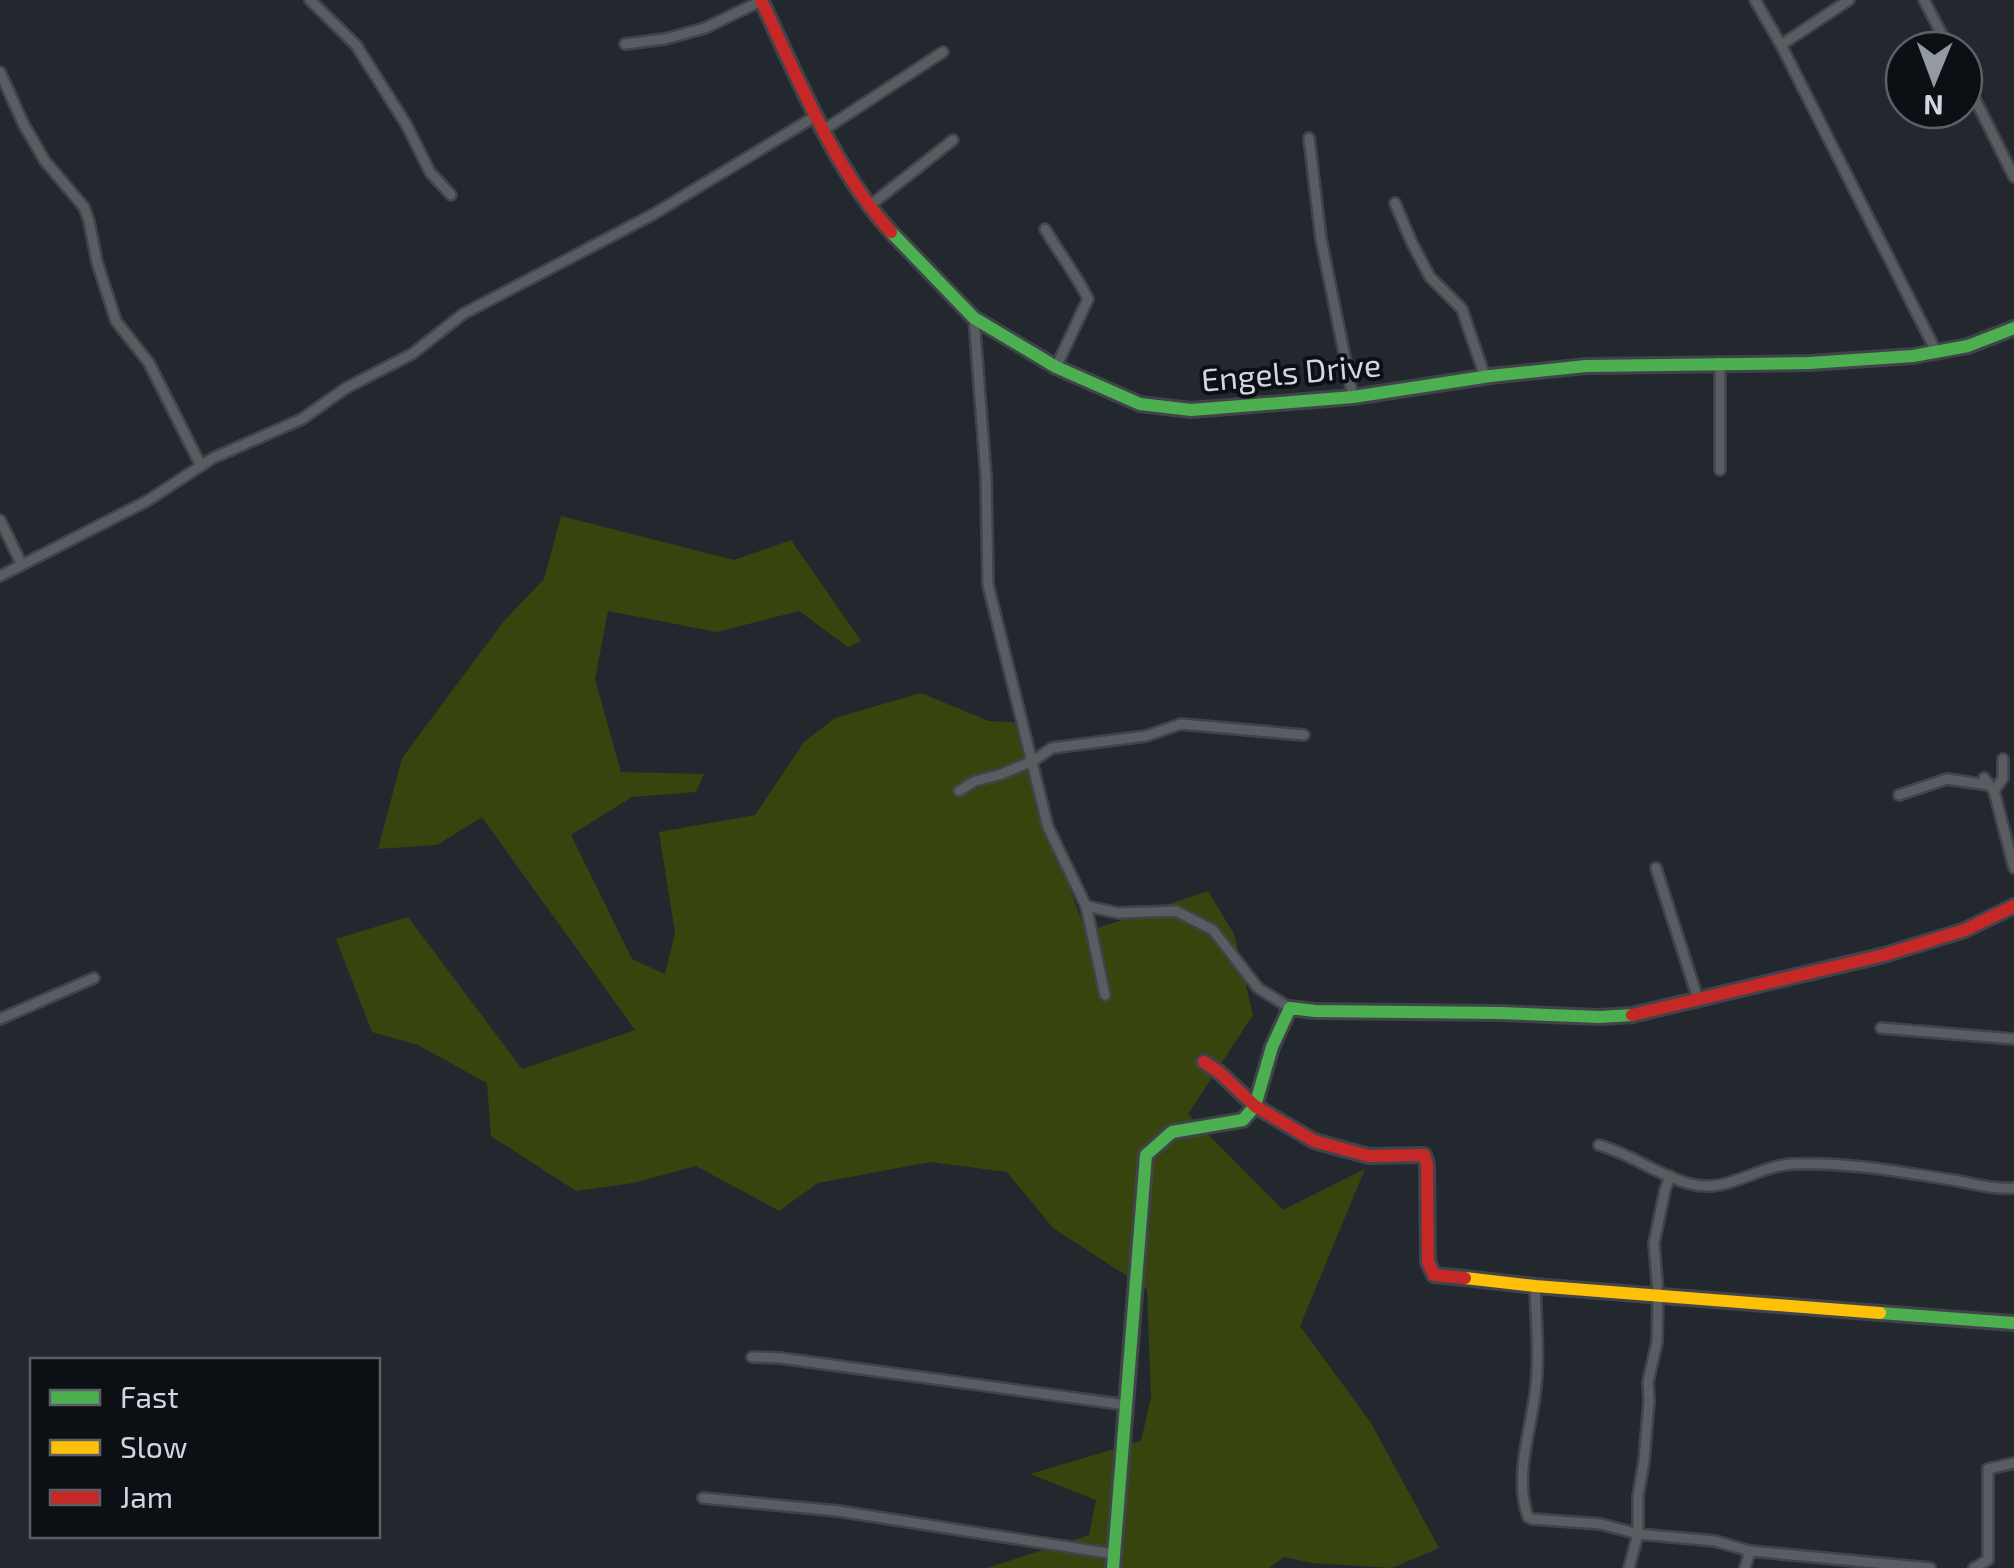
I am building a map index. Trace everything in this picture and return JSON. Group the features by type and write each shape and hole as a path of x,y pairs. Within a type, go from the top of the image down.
{"street":[{"path":"310,0 356,45 406,124 430,172 451,195"},
{"path":"626,44 705,28 762,0"},
{"name":"Engels Drive","path":"762,0 816,116 868,207 974,318 1056,368 1140,404 1191,410 1353,397 1586,366 1809,362 1938,352 1968,346 2014,328"},
{"path":"1755,0 1938,352"},
{"path":"1781,46 1848,0"},
{"path":"1924,0 1940,30"},
{"path":"825,129 943,52"},
{"path":"0,72 45,162 84,207 116,321 149,363 201,466"},
{"path":"0,576 148,501 213,458 302,419 346,388 412,354 462,314 652,216 816,116"},
{"path":"1984,117 2014,177"},
{"path":"1310,138 1321,239 1353,397"},
{"path":"868,207 953,140"},
{"path":"1395,203 1430,277 1462,309 1485,378"},
{"path":"1045,229 1075,272 1088,299 1056,368"},
{"path":"974,318 986,477 988,585 1048,827 1086,906 1104,996"},
{"path":"1720,362 1720,470"},
{"path":"0,520 22,565"},
{"path":"959,791 1033,761 1052,748 1146,736 1181,724 1304,735"},
{"path":"1899,795 1946,779 1989,785 2002,778 2002,759"},
{"path":"1989,785 2014,868"},
{"path":"1656,868 1698,999"},
{"path":"1086,906 1118,913 1176,911 1213,930 1258,988 1290,1008 1600,1018 1638,1016 1884,955 1966,930 2014,906"},
{"path":"0,1019 94,978"},
{"path":"703,1498 838,1511 1114,1561 1146,1155 1172,1132 1243,1120 1255,1106 1272,1047 1290,1008"},
{"path":"1881,1028 2014,1039"},
{"path":"1204,1062 1255,1106 1314,1141 1369,1156 1424,1155 1428,1262 1434,1274 1535,1286 2014,1323"},
{"path":"1599,1145 1692,1184 1716,1187 1792,1164 1877,1168 1996,1190 2014,1188"},
{"path":"1629,1568 1638,1534 1648,1382 1658,1342 1654,1244 1670,1176"},
{"path":"1535,1286 1536,1391 1523,1464 1526,1514 1532,1519 1601,1524 1638,1534 1715,1541 1750,1551 1930,1568"},
{"path":"752,1357 1127,1404"},
{"path":"1974,1568 1988,1560 1988,1469 2014,1463"},
{"path":"1746,1568 1750,1551"}],"green space":[{"path":"561,516 734,560 791,540 861,641 848,647 799,611 717,632 608,611 595,679 621,772 704,774 696,792 632,797 571,835 632,959 665,974 675,933 659,832 755,815 804,742 835,718 921,693 989,721 1029,723 1056,851 1086,932 1208,891 1234,934 1253,1015 1188,1114 1283,1210 1365,1169 1300,1326 1371,1423 1439,1548 1392,1568 1312,1563 1284,1557 1269,1568 987,1568 1089,1535 1096,1500 1030,1474 1141,1441 1151,1397 1147,1289 1053,1228 1007,1172 930,1162 818,1183 779,1211 696,1166 633,1183 576,1191 491,1136 487,1083 418,1045 372,1032 336,939 408,917 522,1069 635,1030 482,817 437,845 378,849 402,758 504,621 544,579"}],"traffic: fast":[{"path":"891,232 974,318 1056,367 1140,404 1191,410 1353,397 1586,366 1809,363 1913,356 1968,346 2014,328"},
{"path":"1113,1568 1146,1155 1172,1132 1243,1120 1255,1106 1272,1047 1290,1008 1632,1015"},
{"path":"1880,1313 2014,1323"}],"traffic: slow":[{"path":"1465,1278 1880,1313"}],"traffic: jam":[{"path":"761,0 834,151 891,232"},
{"path":"1632,1015 1884,955 1965,930 2014,906"},
{"path":"1204,1062 1255,1106 1314,1141 1369,1156 1424,1155 1428,1262 1434,1275 1465,1278"}]}
